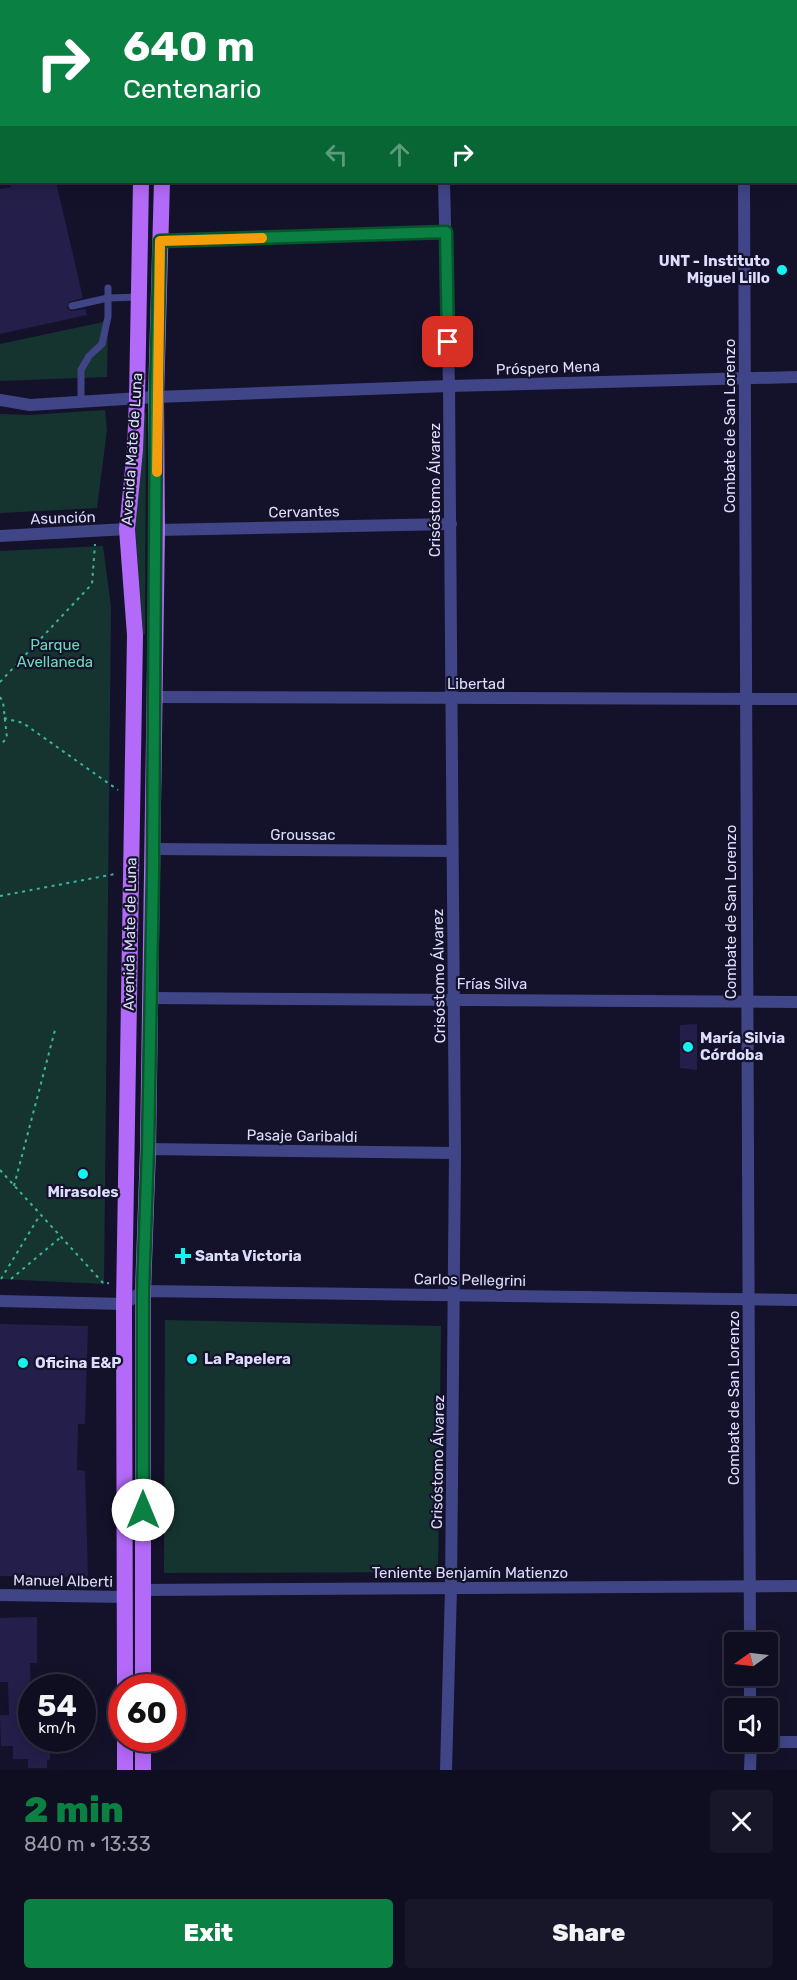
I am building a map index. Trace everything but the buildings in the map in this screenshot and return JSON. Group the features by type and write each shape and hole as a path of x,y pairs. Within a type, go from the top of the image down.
{"main road":[{"name":"Avenida Mate de Luna","path":"125,1674 124,1304 135,634 127,529 135,450 141,183"},
{"name":"Avenida Mate de Luna","path":"143,1674 143,1291 151,998 157,530 156,397 162,183"},
{"path":"125,1752 125,1770"},
{"path":"143,1752 143,1770"}],"street":[{"name":"Crisóstomo Álvarez","path":"444,183 451,524 455,1153 451,1588 446,1770"},
{"name":"Combate de San Lorenzo","path":"744,183 750,1632"},
{"path":"160,241 446,232"},
{"name":"Próspero Mena","path":"0,400 30,405 156,397 449,386 797,377"},
{"name":"Cervantes","path":"157,530 451,524"},
{"name":"Asunción","path":"0,536 127,529"},
{"name":"Libertad","path":"155,698 745,701 797,699"},
{"name":"Groussac","path":"153,849 453,851"},
{"name":"Frías Silva","path":"151,998 797,1002"},
{"name":"Pasaje Garibaldi","path":"148,1149 455,1153"},
{"path":"0,1301 124,1304 143,1291"},
{"name":"Carlos Pellegrini","path":"143,1291 797,1300"},
{"name":"Teniente Benjamín Matienzo","path":"143,1590 797,1586"},
{"name":"Manuel Alberti","path":"0,1595 125,1597"},
{"path":"778,1742 797,1742"},
{"path":"750,1770 751,1752"}],"lane":[{"path":"81,403 81,370 89,356 102,344 108,317 108,288"},
{"path":"72,306 108,298 139,297"}],"path":[{"path":"0,681 92,584 95,532"},
{"path":"0,697 7,738 0,745"},
{"path":"4,718 23,723 133,800"},
{"path":"0,896 131,872"},
{"path":"14,1186 55,1030"},
{"path":"0,1170 104,1284"},
{"path":"1,1279 40,1215"},
{"path":"11,1279 61,1237"}],"green space":[{"path":"108,321 107,377 0,381 0,344"},
{"path":"105,410 107,430 97,508 0,513 0,414 29,415"},
{"path":"143,413 146,413 145,634 143,634 135,524"},
{"name":"Parque Avellaneda","path":"103,546 111,607 104,1284 0,1279 0,551"},
{"path":"165,1320 441,1326 438,1572 164,1573"}],"slow traffic":[{"path":"157,472 156,397 160,241 262,238"}],"place":[{"name":"UNT - Instituto Miguel Lillo","path":"782,270"},
{"name":"María Silvia Córdoba","path":"688,1047"},
{"name":"Mirasoles","path":"83,1174"},
{"name":"Santa Victoria","path":"183,1256"},
{"name":"La Papelera","path":"192,1359"},
{"name":"Oficina E&P","path":"23,1363"}],"route":[{"path":"143,1510 143,1291 153,871 157,530 156,397 160,241 446,232 448,342"}]}
